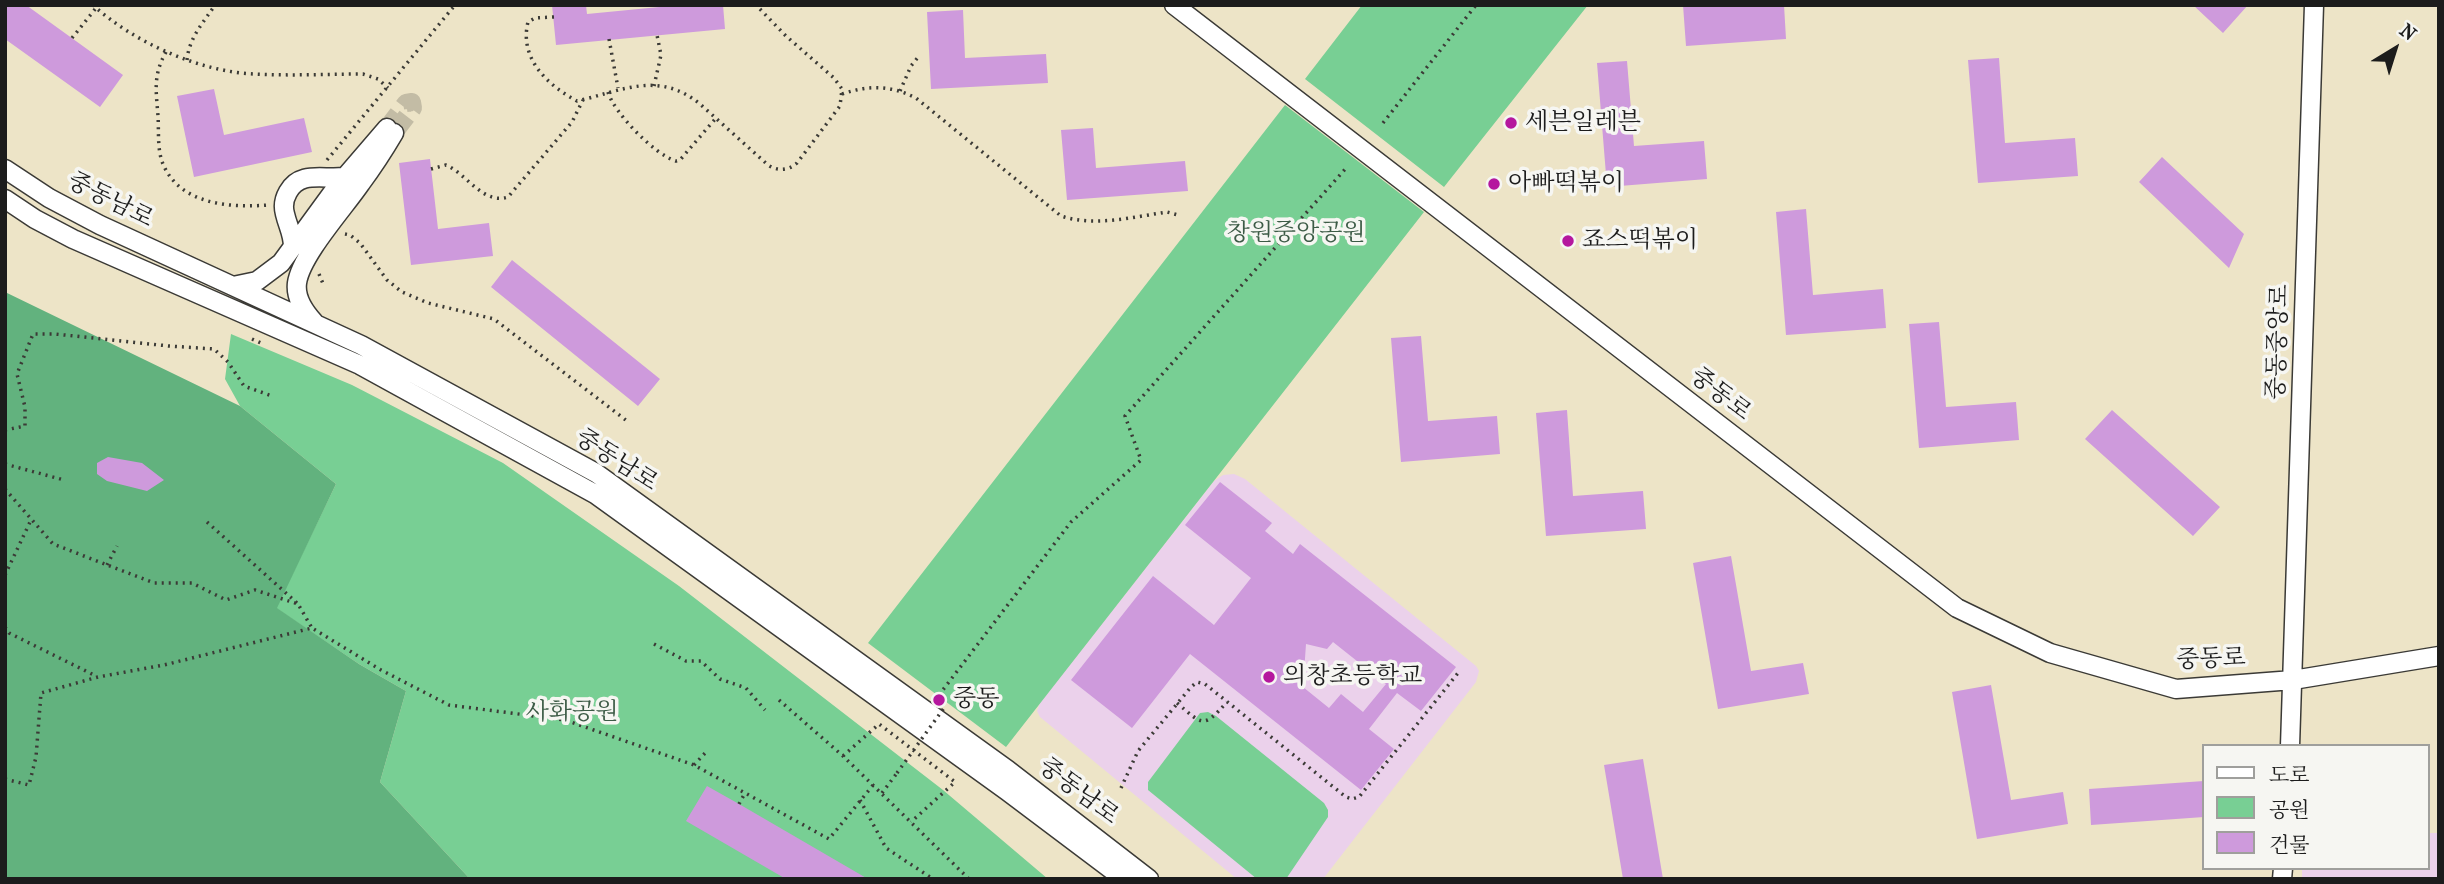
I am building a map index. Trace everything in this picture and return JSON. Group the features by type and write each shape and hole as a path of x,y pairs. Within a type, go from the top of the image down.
{"street":[{"name":"중동로","path":"1174,5 1956,608 2050,653 2176,689 2293,680 2439,656"},
{"name":"중동중앙로","path":"2290,744 2314,5"},
{"path":"233,286 257,281 281,263 344,177 391,130 363,181 308,256 299,275 297,294 307,314 316,324"},
{"name":"중동남로","path":"5,169 49,198 100,225 360,345 596,473 1007,770 1149,879"},
{"path":"293,247 291,227 285,215 284,202 288,191 304,178 344,177"},
{"name":"중동남로","path":"5,199 73,239 360,365 595,494 1007,790 1124,879"}],"path":[{"path":"187,60 192,38 215,5"},
{"path":"318,164 334,154 455,5"},
{"path":"554,17 535,18 528,22 530,57 539,73 563,93 577,101 618,88 654,86 677,90 691,96 768,165 783,169 797,163 840,106 842,89 834,78 786,36 756,5"},
{"path":"1383,123 1476,5"},
{"path":"72,38 94,6 107,18 166,52 187,60 254,74 363,74 378,79 388,88"},
{"path":"654,86 661,55 657,35"},
{"path":"609,40 618,88"},
{"path":"166,52 158,67 156,88 161,156 172,179 188,193 210,201 231,206 271,204"},
{"path":"900,91 911,66 919,56"},
{"path":"842,94 871,86 900,91 916,98 1061,216 1096,220 1167,212 1178,215"},
{"path":"608,92 614,107 621,115 660,153 676,161 680,160 716,118"},
{"path":"431,169 446,165 487,195 502,199 508,197 572,122 583,100"},
{"path":"939,695 1071,522 1141,460 1125,416 1348,166"},
{"path":"272,196 272,211"},
{"path":"340,236 350,235 360,243 387,280 402,292 428,303 484,315 506,326 627,421"},
{"path":"319,266 324,286"},
{"path":"5,430 25,426 26,407 17,374 33,334 214,349 228,362 244,386 272,396"},
{"path":"5,464 64,480"},
{"path":"5,489 53,544 154,583 192,583 226,600 255,590 298,604"},
{"path":"5,575 31,519"},
{"path":"207,522 298,604 312,628 381,670 449,705 565,720 694,765 829,839 874,784"},
{"path":"107,565 117,546"},
{"path":"5,626 9,633 98,677"},
{"path":"5,779 29,785 36,757 40,693 312,628"},
{"path":"654,644 685,661 701,661 720,679 747,688 765,710"},
{"path":"1121,788 1138,751 1197,682 1205,684 1346,797 1359,797 1366,792 1458,673"},
{"path":"779,700 874,784 969,879"},
{"path":"1177,703 1203,722 1213,718 1227,701"},
{"path":"882,793 944,708"},
{"path":"844,756 879,723 955,782 912,822"},
{"path":"694,765 707,751"},
{"path":"739,804 745,793"},
{"path":"860,800 886,848 933,879"}],"shaded area":[{"name":"의창초등학교","path":"1234,474 1245,479 1479,671 1476,682 1323,879 1237,879 1040,717 1037,711 1040,703 1214,481 1223,475"},
{"path":"2430,833 2439,833 2439,879 2302,879 2302,870 2430,870"}],"green space":[{"path":"1362,5 1588,5 1444,187 1305,79"},
{"name":"창원중앙공원","path":"1285,105 1424,212 1006,747 868,643"},
{"path":"5,292 240,406 336,484 277,608 359,664 406,691 380,782 470,879 5,879"},
{"name":"사화공원","path":"231,334 352,385 503,463 679,586 943,790 1048,879 470,879 380,782 406,691 359,664 276,608 336,484 240,406 225,379"},
{"path":"1208,712 1324,803 1328,810 1328,817 1286,879 1257,879 1148,790 1148,782 1200,713"}],"building":[{"path":"5,5 26,5 123,75 100,107 5,39"},
{"path":"552,5 586,5 587,14 680,5 723,5 725,29 556,45"},
{"path":"1683,5 1784,5 1786,39 1686,46"},
{"path":"2193,5 2248,5 2223,33"},
{"path":"963,10 965,58 1046,54 1048,83 931,89 927,12"},
{"path":"1999,58 2005,143 2075,138 2078,176 1978,183 1968,60"},
{"path":"1627,61 1634,146 1704,141 1707,179 1607,187 1597,63"},
{"path":"214,89 224,135 304,118 312,152 194,177 177,96"},
{"path":"1093,128 1096,168 1185,161 1188,191 1067,200 1061,130"},
{"path":"2162,157 2244,234 2229,268 2139,182"},
{"path":"430,159 438,229 489,223 493,256 411,265 399,163"},
{"path":"1806,209 1813,295 1883,289 1886,328 1786,335 1776,212"},
{"path":"512,260 660,379 638,406 491,287"},
{"path":"1939,322 1946,407 2016,402 2019,440 1919,448 1909,324"},
{"path":"1421,336 1428,421 1497,416 1500,454 1401,462 1391,338"},
{"path":"1567,410 1573,496 1643,491 1646,529 1546,536 1536,413"},
{"path":"2112,410 2220,507 2193,536 2085,439"},
{"path":"108,457 142,463 164,480 147,491 107,481 97,474 97,463"},
{"path":"1220,482 1272,523 1265,531 1293,554 1300,544 1456,667 1421,711 1397,693 1369,729 1394,749 1361,790 1190,654 1132,728 1071,680 1153,576 1214,625 1251,578 1185,525","holes":["1333,642 1386,684 1363,712 1341,694 1329,708 1303,687 1306,644 1327,649"]},
{"path":"1731,556 1751,671 1803,663 1809,694 1718,709 1693,563"},
{"path":"1991,685 2011,800 2063,792 2068,824 1977,839 1952,692"},
{"path":"1643,759 1663,879 1623,879 1604,765"},
{"path":"2202,781 2202,817 2091,825 2089,789"},
{"path":"707,786 868,879 786,879 686,821"}],"tunnel":[{"path":"387,128 406,103 412,102 413,108 394,133"}],"place":[{"name":"세븐일레븐","path":"1511,123"},
{"name":"아빠떡볶이","path":"1494,184"},
{"name":"죠스떡볶이","path":"1568,241"},
{"name":"의창초등학교","path":"1269,677"},
{"name":"중동","path":"939,700"}]}
